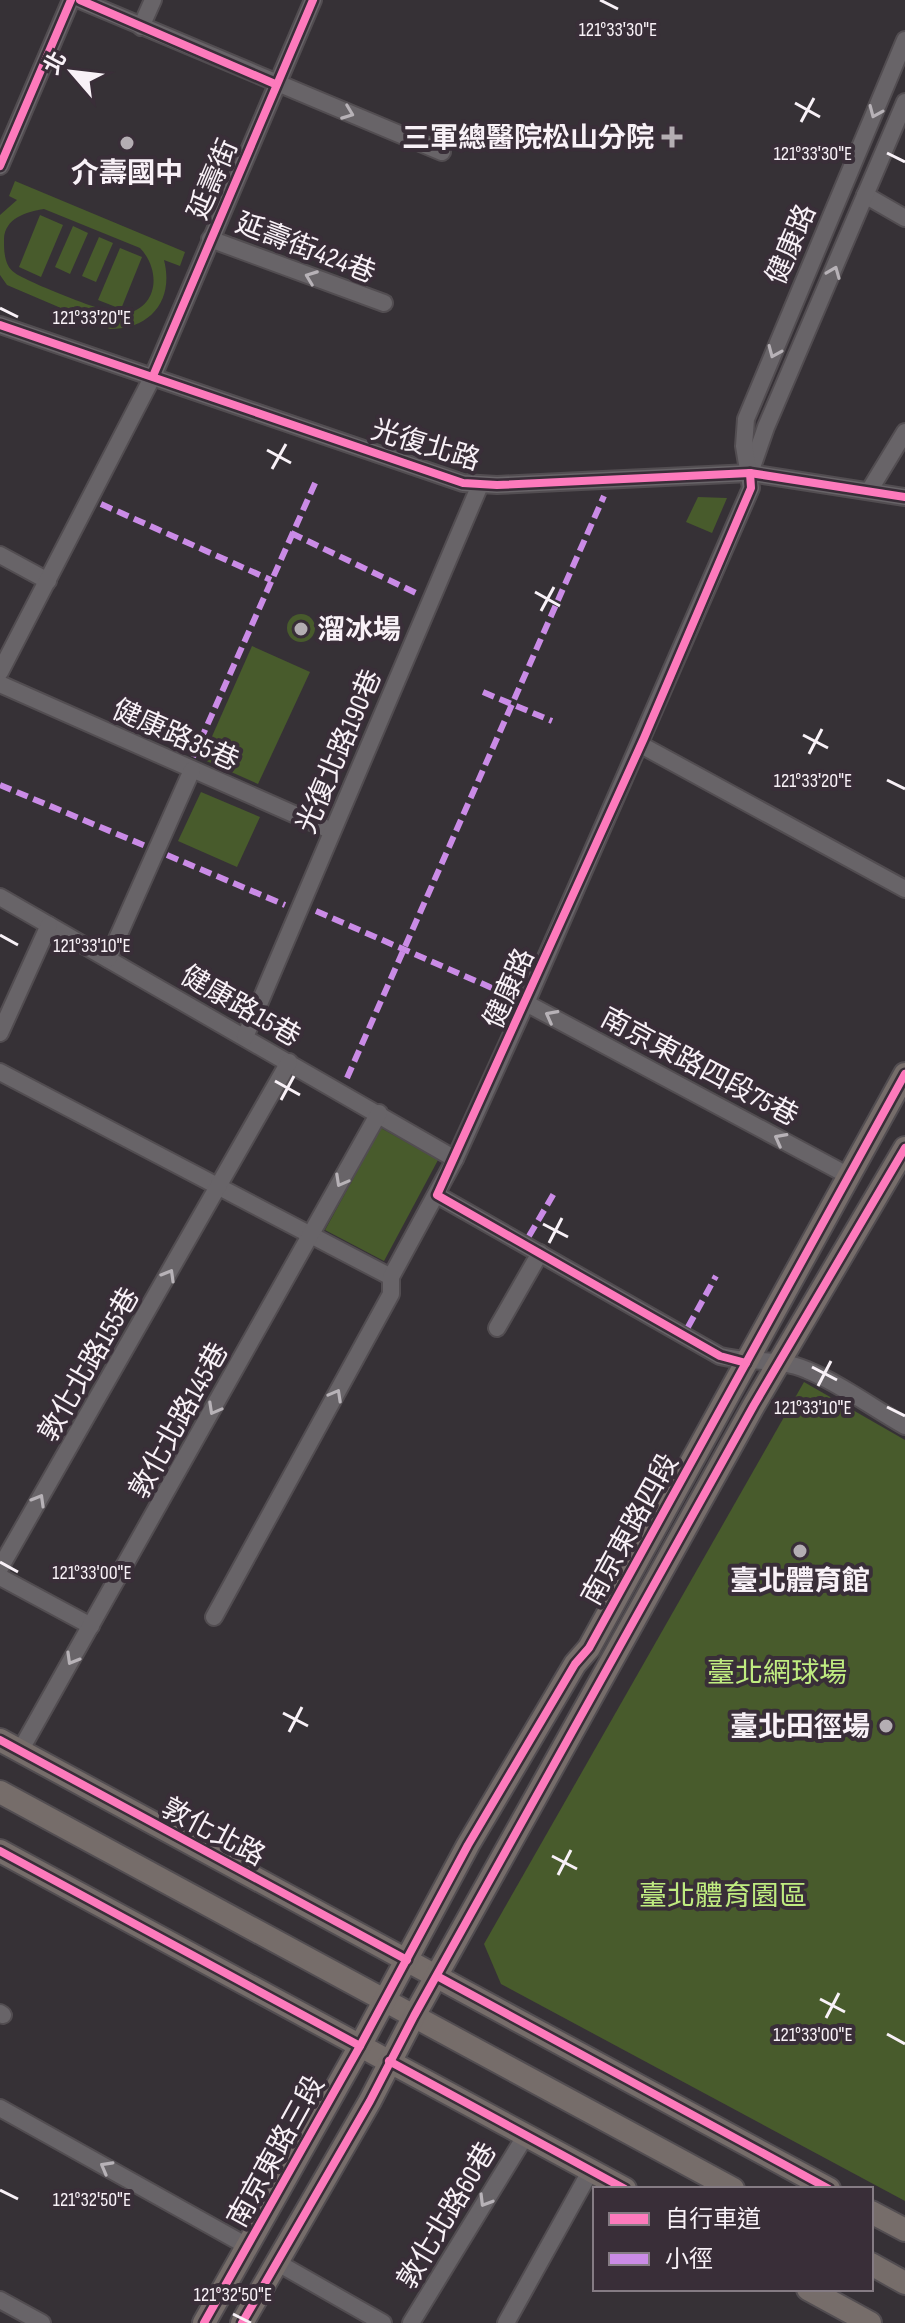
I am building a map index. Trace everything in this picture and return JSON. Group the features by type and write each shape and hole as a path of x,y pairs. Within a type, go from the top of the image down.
{"main road":[{"name":"南京東路四段","path":"385,2001 521,1752 575,1664 589,1648 905,1074"},
{"name":"南京東路四段","path":"414,2016 778,1363 905,1148"},
{"name":"敦化北路","path":"0,1740 825,2187"},
{"path":"0,1792 729,2187"},
{"path":"0,1851 621,2187"},
{"name":"南京東路三段","path":"204,2323 385,2001"},
{"name":"南京東路三段","path":"242,2323 370,2101 414,2016"},
{"path":"873,2213 905,2230"},
{"path":"873,2265 905,2283"},
{"path":"812,2291 870,2323"}],"street":[{"path":"0,166 71,0"},
{"path":"80,0 442,152"},
{"path":"141,27 153,0"},
{"name":"延壽街","path":"0,672 153,376 313,0"},
{"name":"健康路","path":"214,1617 391,1294 391,1277 455,1159 641,745 751,488 744,446 746,419 905,40"},
{"name":"健康路","path":"750,473 766,427 905,102"},
{"path":"865,195 905,218"},
{"name":"延壽街424巷","path":"210,239 384,303"},
{"name":"光復北路","path":"0,325 463,483 480,485 750,473 905,497"},
{"path":"869,491 905,432"},
{"name":"光復北路190巷","path":"245,1037 480,485"},
{"path":"0,555 48,581"},
{"name":"健康路35巷","path":"0,684 332,831"},
{"path":"641,745 905,889"},
{"path":"108,959 192,770"},
{"name":"健康路15巷","path":"0,897 455,1159"},
{"path":"0,1033 49,925"},
{"name":"南京東路四段75巷","path":"526,1003 849,1176"},
{"name":"敦化北路155巷","path":"0,1568 289,1062"},
{"path":"0,1072 391,1277"},
{"name":"敦化北路145巷","path":"20,1751 379,1113"},
{"path":"437,1195 720,1356 746,1363 778,1363 805,1369 905,1426"},
{"path":"497,1328 540,1253"},
{"path":"0,1577 91,1626"},
{"path":"0,2108 247,2246"},
{"name":"敦化北路60巷","path":"411,2323 526,2135"},
{"path":"506,2323 591,2170"},
{"path":"278,2263 383,2323"},
{"path":"0,2300 42,2323"}],"green space":[{"path":"15,181 185,252 180,266 164,260 166,287 156,309 138,324 110,329 7,285 0,275 0,215 17,200 9,196","holes":["44,209 140,248 151,267 153,287 144,304 124,314 70,298 15,273 7,262 4,239 12,221"]},
{"path":"40,215 63,225 41,277 19,267"},
{"path":"73,226 88,233 70,274 55,267"},
{"path":"99,237 113,243 96,282 82,276"},
{"path":"120,248 142,257 121,309 98,300"},
{"path":"698,497 727,498 712,533 686,522"},
{"name":"溜冰場","path":"301,614 311,618 315,628 311,638 301,642 291,638 287,628 291,618"},
{"path":"252,646 310,672 258,784 202,759"},
{"path":"201,792 260,817 237,867 178,841"},
{"path":"381,1128 438,1160 384,1261 325,1230"},
{"name":"臺北體育園區","path":"804,1382 905,1440 905,2201 501,1984 484,1944"}],"marked path":[{"path":"193,757 316,481"},
{"path":"347,1078 604,496"},
{"path":"101,504 271,580"},
{"path":"291,533 418,594"},
{"path":"483,692 552,721"},
{"path":"0,785 148,847"},
{"path":"167,855 285,905"},
{"path":"316,911 499,991 512,988"},
{"path":"529,1236 556,1190"},
{"path":"688,1327 716,1276"}],"cycle path":[{"path":"0,166 71,0"},
{"path":"80,0 275,84"},
{"path":"153,376 313,0"},
{"path":"0,325 463,483 497,485 750,473 905,497"},
{"path":"746,1363 720,1356 437,1195 644,738 751,488 750,473"},
{"path":"204,2323 360,2046 468,1845 575,1664 589,1648 905,1074"},
{"path":"242,2323 370,2101 414,2016 754,1405 905,1148"},
{"path":"0,1740 407,1960"},
{"path":"0,1851 360,2046"},
{"path":"437,1976 825,2187"},
{"path":"389,2061 621,2187"}],"place":[{"name":"三軍總醫院松山分院","path":"672,137"},
{"name":"介壽國中","path":"127,143"},
{"name":"溜冰場","path":"301,629"},
{"name":"臺北體育館","path":"800,1551"},
{"name":"臺北田徑場","path":"886,1726"}],"park label":[{"name":"臺北網球場","path":"777,1672"}]}
